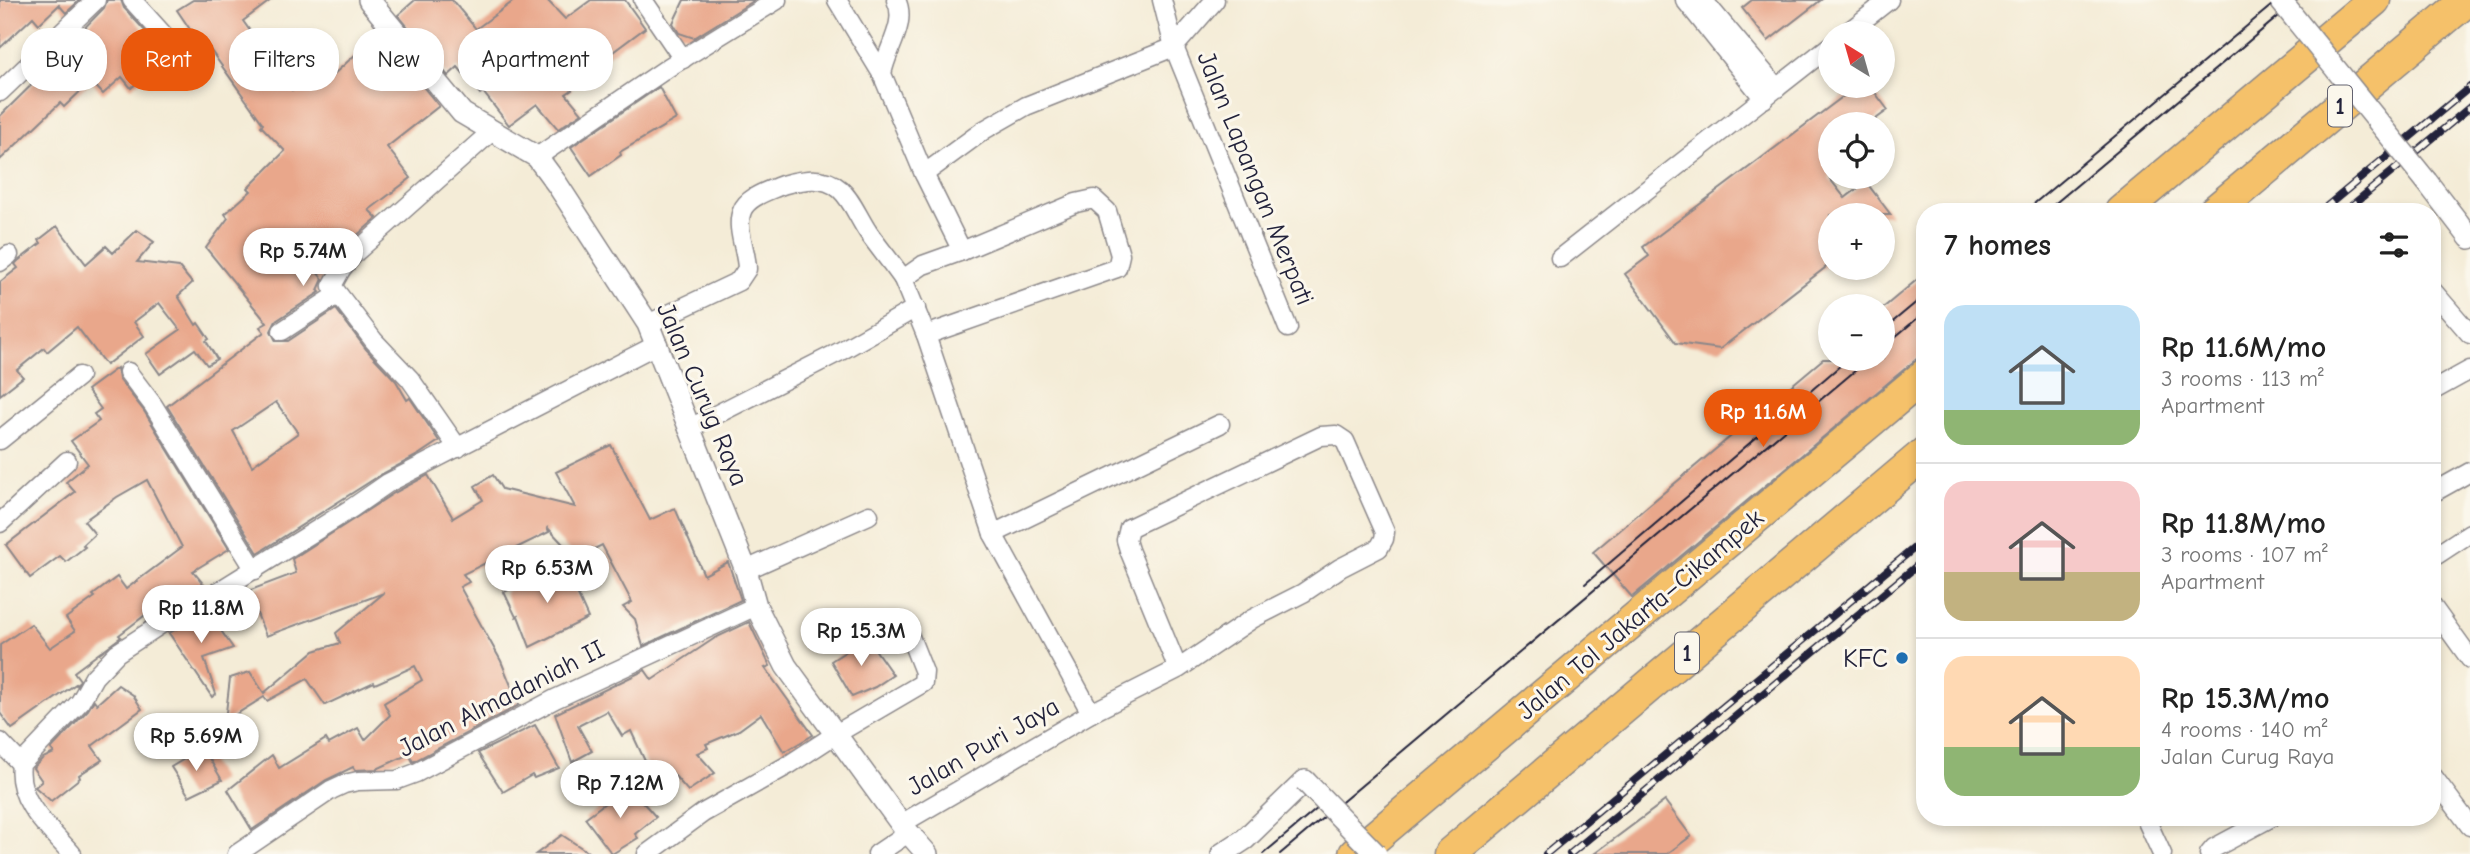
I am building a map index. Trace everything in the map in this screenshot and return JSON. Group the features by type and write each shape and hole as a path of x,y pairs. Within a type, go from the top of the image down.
{"highway":[{"name":"1","path":"2131,203 2375,0"},
{"name":"1","path":"2225,203 2467,0"},
{"name":"Jalan Tol Jakarta–Cikampek","path":"1354,854 1916,383"},
{"name":"1","path":"1450,854 1916,461"}],"street":[{"path":"0,92 96,0"},
{"path":"132,0 157,28"},
{"name":"Jalan Curug Raya","path":"369,0 462,113 537,157 557,184 648,324 658,344 688,429 746,570 756,606 786,666 927,854"},
{"path":"643,0 683,58"},
{"path":"537,157 683,58 777,0"},
{"path":"837,0 882,74 924,173 962,251"},
{"path":"882,74 884,59 901,16 896,0"},
{"name":"Jalan Lapangan Merpati","path":"1162,0 1174,47 1288,328"},
{"path":"924,173 984,130 1026,106 1174,47 1215,0"},
{"path":"1685,0 1770,94"},
{"path":"1703,0 1770,94"},
{"path":"1862,21 1889,0"},
{"path":"2280,0 2470,238"},
{"path":"1560,258 1818,56"},
{"path":"458,448 410,379 374,341 332,286 348,261 491,132"},
{"path":"648,324 739,281 747,269 740,220 742,211 753,199 783,185 818,179 831,182 844,192 867,231 903,279 926,335 993,534 1091,713"},
{"path":"903,279 923,265 1076,203 1094,199 1107,211 1120,255 1117,268 926,335"},
{"path":"282,331 337,295"},
{"path":"2441,300 2470,334"},
{"path":"688,429 839,352 916,308"},
{"path":"21,764 80,702 94,677 117,653 169,619 255,570 388,483 658,344"},
{"path":"2441,386 2470,370"},
{"path":"128,372 157,411 255,570"},
{"path":"0,440 74,380"},
{"path":"993,534 1220,424"},
{"name":"Jalan Puri Jaya","path":"877,854 905,828 1091,713 1178,669 1252,619 1303,593 1340,568 1379,548 1385,532 1345,441 1336,435 1321,436 1129,528 1126,540 1129,550 1178,669"},
{"path":"0,523 68,461"},
{"path":"2441,488 2470,472"},
{"path":"746,570 869,515"},
{"path":"2441,552 2470,533"},
{"name":"Jalan Almadaniah II","path":"237,854 331,790 358,781 397,780 416,773 555,699 756,606"},
{"path":"2441,619 2470,659"},
{"path":"647,854 703,813 923,683 924,671 905,624"},
{"path":"0,741 21,764 22,787 32,810 72,854"},
{"path":"1222,854 1245,839 1305,780 1377,854"},
{"path":"2441,787 2470,826"},
{"path":"2148,826 2162,854"},
{"path":"2209,854 2214,848 2255,826"}],"building":[{"path":"0,0 80,0 66,13 59,5 39,24 33,17 0,48"},
{"path":"107,0 121,0 124,8 142,28 121,28 121,78 107,90 107,28 84,28 104,8"},
{"path":"193,0 271,0 243,21 248,28 229,28 229,76 215,56 215,28 189,28 177,10"},
{"path":"415,0 452,0 475,28 458,28 458,67 448,76 444,71 444,28 409,28 398,15"},
{"path":"515,0 547,0 565,19 591,0 625,0 645,28 613,52 613,28 477,28"},
{"path":"684,0 755,0 694,38 679,33 673,23"},
{"path":"1752,0 1821,0 1768,41 1742,8"},
{"path":"353,57 353,91 427,91 439,106 387,147 411,178 369,210 377,218 316,271 323,279 318,290 320,292 276,321 271,331 276,341 288,341 336,309 366,349 396,381 407,400 410,398 439,441 258,553 167,406 264,332 260,327 267,323 206,248 228,218 225,214 251,191 248,188 285,151 261,126 263,124 240,91 339,91 339,70","holes":["276,402 298,433 252,466 233,431"]},
{"path":"659,87 676,119 620,152 621,155 591,176 571,147"},
{"path":"25,91 81,91 64,107 60,103 0,160 0,116"},
{"path":"478,91 570,91 566,94 582,113 558,129 537,104 509,125 483,92 480,94"},
{"path":"1841,98 1879,98 1888,110 1885,112 1822,112"},
{"path":"1818,115 1818,189 1838,189 1845,198 1857,189 1871,189 1882,203 1818,203 1818,273 1720,349 1676,343 1625,274 1649,256 1643,247"},
{"path":"57,226 86,264 106,246 113,253 137,230 154,242 137,262 179,267 192,283 178,296 196,325 198,323 209,339 206,341 217,359 207,365 195,349 160,374 146,354 180,330 159,303 134,322 144,336 106,365 77,327 47,352 44,348 17,370 23,377 0,395 0,282 18,268 15,264 41,243 39,240"},
{"path":"1916,280 1916,360 1632,597 1593,552 1818,363 1818,371 1895,371 1895,298"},
{"path":"117,368 119,379 144,411 229,549 193,571 205,586 151,617 148,613 74,672 80,680 76,686 77,683 12,729 0,713 0,645 31,624 50,648 75,631 66,618 95,597 93,595 117,577 126,589 182,547 147,480 117,497 84,521 95,534 83,545 85,547 66,562 60,556 30,578 6,545 75,492 66,482 88,464 71,441 99,421 94,414 101,409 87,390"},
{"path":"611,445 650,520 675,508 704,575 728,562 741,600 643,646 635,619 623,607 632,602 602,545 576,558 547,527 549,532 463,574 469,582 460,587 501,661 519,705 413,762 409,754 377,769 355,770 353,767 326,780 252,830 228,790 272,755 279,768 326,739 329,744 358,728 365,740 390,715 384,703 422,680 415,666 325,705 307,679 267,701 264,697 225,721 230,678 250,672 264,693 314,651 340,643 336,633 384,593 266,636 248,591 296,573 292,559 394,493 428,475 453,518 483,500 475,486 493,475 502,489 575,507 556,472"},
{"path":"564,564 588,618 530,647 518,616 516,617 504,592"},
{"path":"208,612 233,648 204,658 216,694 212,697 169,633"},
{"path":"749,622 770,666 765,668 813,735 784,752 761,714 739,730 706,744 708,748 697,753 715,773 688,791 667,767 651,774 631,731 622,736 607,711 578,726 592,751 572,762 555,714 645,670 652,680 715,638"},
{"path":"867,638 893,675 852,697 831,661"},
{"path":"118,685 133,695 142,709 92,746 102,760 79,775 80,778 51,801 35,787 42,781 33,768 43,758 54,753 51,749 94,700 97,704"},
{"path":"535,725 559,768 534,778 532,775 503,792 478,753"},
{"path":"203,748 222,780 189,796 171,767"},
{"path":"628,786 656,817 635,834 638,838 612,854 585,818"},
{"path":"1665,801 1691,836 1667,854 1594,854"},
{"path":"562,835 591,854 536,854"}],"tram line":[{"path":"2035,203 2278,0"},
{"path":"2056,203 2298,0"},
{"path":"1895,320 1916,302"},
{"path":"1895,337 1916,320"},
{"path":"1585,584 1834,371"},
{"path":"1280,854 1855,371"},
{"path":"1263,854 1330,798"}],"railway":[{"path":"2331,203 2470,87"},
{"path":"2355,203 2470,107"},
{"path":"1546,854 1916,546"},
{"path":"1570,854 1916,566"}],"place":[{"name":"KFC","path":"1902,658"}]}
